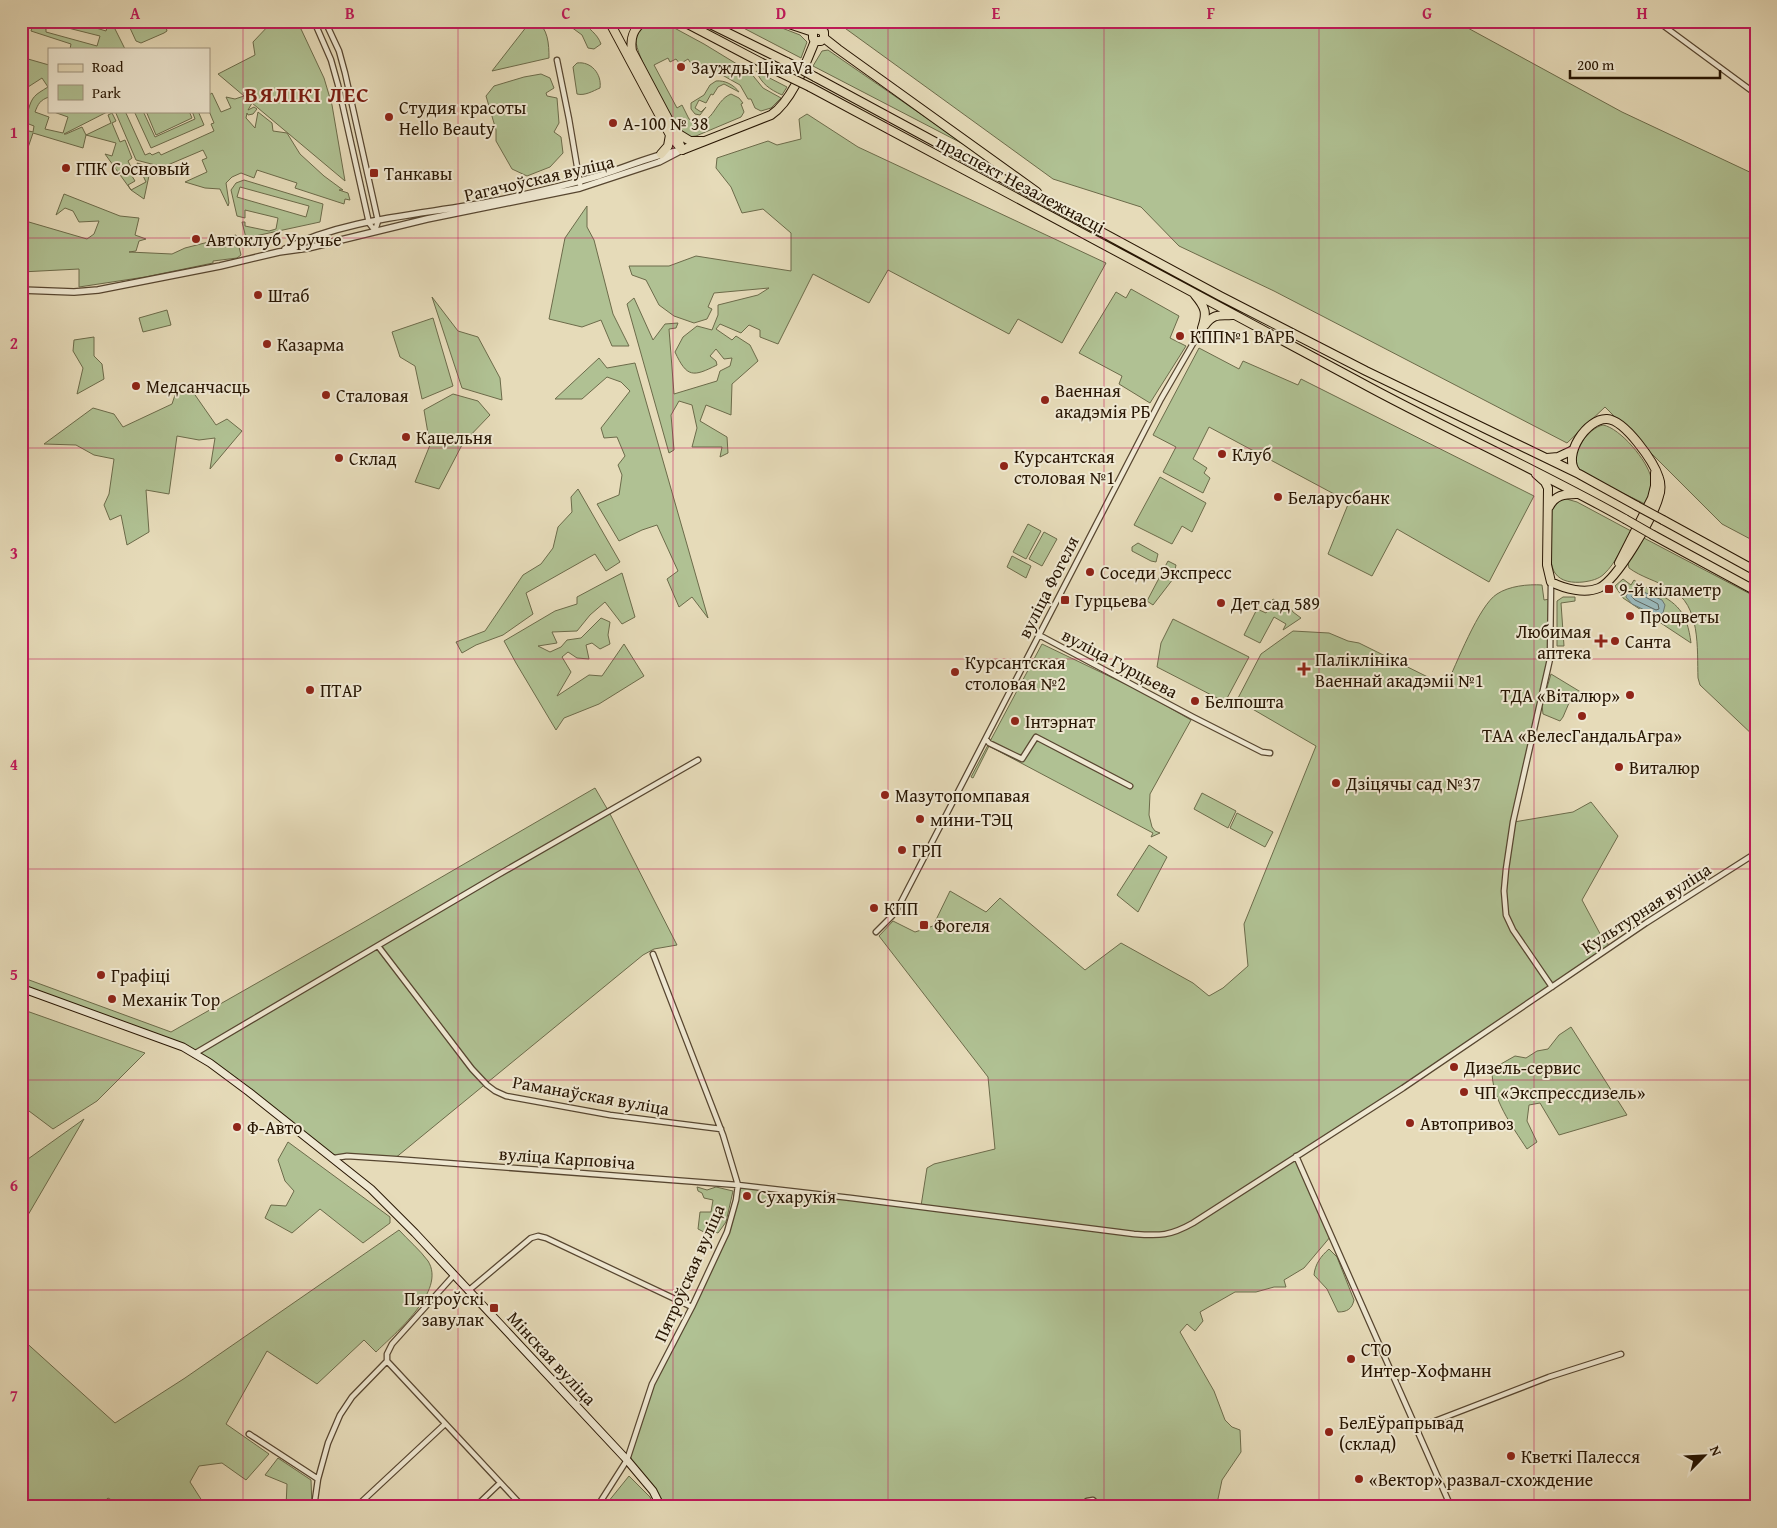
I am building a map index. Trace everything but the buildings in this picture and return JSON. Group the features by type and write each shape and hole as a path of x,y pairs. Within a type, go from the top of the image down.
{"main road":[{"path":"609,21 682,150"},
{"path":"644,21 637,27 632,37 632,51 673,134 685,139 702,142"},
{"name":"праспект Незалежнасці","path":"681,21 810,87 1346,375 1580,494 1756,591"},
{"name":"праспект Незалежнасці","path":"704,21 787,62 1220,296 1352,364 1579,474 1756,571"},
{"path":"780,21 817,28 824,32 824,38"},
{"path":"817,28 812,38 819,42 824,38"},
{"path":"824,38 1060,210"},
{"name":"Рагачоўская вуліца","path":"682,150 771,115 778,110 789,95 815,41"},
{"path":"661,154 668,146 673,134"},
{"path":"1194,293 1206,315 1202,328"},
{"path":"1202,328 1210,318 1221,315 1234,315"},
{"path":"1529,467 1545,482 1548,488 1547,565 1551,582 1570,589 1594,590 1604,585 1631,550 1660,496 1660,483 1656,470 1644,452 1623,428 1607,419 1591,425 1573,450 1571,464 1579,474"},
{"path":"1545,457 1558,457 1573,450"},
{"path":"1548,509 1551,502 1559,495 1580,494"},
{"name":"Мінская вуліца","path":"21,988 171,1042 194,1054 210,1063 334,1158 371,1189 415,1233 627,1460 649,1486 661,1507"}],"street":[{"path":"314,21 331,60 369,223 375,231"},
{"path":"325,21 339,51 345,72 378,221 375,231"},
{"path":"1657,21 1756,94"},
{"path":"557,60 580,188"},
{"name":"Рагачоўская вуліца","path":"279,252 322,233 378,221 495,201 579,181 661,154 682,150"},
{"name":"Рагачоўская вуліца","path":"21,290 74,292 98,290 220,266 279,252 308,248 375,231 580,188 659,162 682,150"},
{"name":"вуліца Фогеля","path":"876,932 894,913 1161,399 1202,328"},
{"path":"1551,582 1550,658 1513,822 1506,869 1504,901 1506,915 1512,930 1552,986"},
{"name":"вуліца Гурцьева","path":"1039,635 1193,717 1262,752 1270,753"},
{"path":"986,739 989,743 1022,759 1036,737 1130,786"},
{"path":"194,1054 698,760"},
{"name":"Культурная вуліца","path":"1296,1156 1403,1088 1552,986 1756,853"},
{"name":"Раманаўская вуліца","path":"378,946 472,1069 494,1091 506,1096 610,1115 721,1129"},
{"name":"Пятроўская вуліца","path":"596,1507 627,1460 652,1384 692,1307 726,1232 736,1200 738,1185 721,1129 653,954"},
{"name":"вуліца Карповіча","path":"334,1158 347,1156 394,1159 738,1185 1134,1234 1162,1235 1179,1231 1193,1223 1296,1156"},
{"path":"1296,1156 1414,1427 1451,1507"},
{"path":"468,1291 531,1238 538,1236 546,1238 692,1307"},
{"path":"454,1276 392,1344 386,1354 387,1361 523,1507"},
{"path":"1414,1427 1435,1421 1548,1377 1621,1354"},
{"path":"316,1506 318,1479 328,1443 340,1415 352,1397 387,1361"},
{"path":"356,1507 445,1424"},
{"path":"249,1434 318,1479"},
{"path":"475,1507 500,1483"},
{"path":"1078,1507 1087,1501 1093,1500 1100,1507"}],"green space":[{"path":"34,21 39,21 38,26 46,29 46,32 97,46 100,36 48,23 49,21 73,21 106,31 109,21 111,21 124,48 70,48 71,44 31,31"},
{"path":"138,21 160,21 165,23 167,31 141,43 136,41 130,28 132,24"},
{"path":"290,21 301,29 324,78 332,105 345,181 252,103 248,110 254,107 257,109 253,114 248,115 247,113 246,118 255,128 258,112 272,123 273,131 287,133 300,154 343,190 339,190 348,193 350,200 345,199 344,204 295,188 297,183 257,170 254,178 241,173 232,177 226,183 228,206 220,189 205,188 185,182 207,172 202,160 207,158 203,150 163,167 136,160 115,112 125,112 145,155 159,152 161,155 214,131 211,124 214,123 209,112 210,94 212,93 221,112 231,108 226,97 235,99 244,96 218,74 255,55 253,42 271,23"},
{"path":"536,21 545,32 549,58 492,71 527,26"},
{"path":"583,21 601,44 594,49 588,48 582,35 567,24 560,22"},
{"path":"730,21 764,21 800,35 807,42 801,58"},
{"path":"843,21 1455,21 1622,112 1756,175 1756,542 1722,524 1605,407 1567,443 1274,291 1179,246 1141,207 1053,179 842,26"},
{"path":"654,22 667,24 704,44 750,72 763,88 781,98 771,108 761,111 755,108 751,99 748,99 740,85 708,67 696,71 688,59 680,64 676,59 670,62 668,58 654,65 677,108 682,105 689,119 697,122 703,121 731,94 739,98 743,103 741,104 744,112 741,117 696,136 688,137 680,128 678,129 646,70 637,47 636,40 639,31 644,26"},
{"path":"828,50 967,146 813,66 822,51"},
{"path":"21,57 48,65 48,87 42,78 21,93"},
{"path":"577,63 591,66 597,73 600,88 586,94 577,94 573,67"},
{"path":"756,71 787,87 782,95 766,86"},
{"path":"541,74 550,78 554,88 546,93 547,96 557,98 559,123 554,132 561,137 563,153 550,167 527,176 512,169 496,141 496,130 486,96 494,86"},
{"path":"716,81 723,81 735,87 739,92 724,84 718,87 706,103 699,100 695,108 701,112 706,107 700,115 695,114 691,109 691,103 704,95 710,85"},
{"path":"48,87 48,97 43,99 35,112 49,117 45,129 63,133 68,117 54,112 107,112 64,134 82,127 86,135 83,148 33,133 21,168 21,129 33,132 34,126 21,121 21,109 28,111 31,102 40,92"},
{"path":"134,112 143,112 155,137 195,119 192,112 198,112 204,125 151,148"},
{"path":"146,112 189,112 192,118 156,135"},
{"path":"112,113 116,121 112,123 120,142 125,140 132,158 128,161 133,171 130,173 135,181 128,185 131,190 105,154 112,156 116,143 86,135 111,123 108,115"},
{"path":"807,114 858,147 1106,263 1062,343 1018,319 1009,334 888,270 869,303 813,274 778,344 760,337 760,330 749,325 741,333 720,324 716,329 732,340 736,336 750,345 758,361 732,384 731,415 706,405 700,421 727,437 728,453 720,457 722,447 692,447 697,428 692,405 679,401 671,415 674,450 669,453 627,304 634,298 653,340 665,324 678,323 676,328 669,329 674,394 717,381 720,371 730,366 732,358 724,359 716,349 710,356 716,361 717,365 702,372 692,373 687,371 675,352 683,337 697,326 712,330 718,315 718,305 758,295 769,288 714,293 708,307 712,309 707,319 694,323 674,316 659,305 646,280 632,275 629,266 669,266 696,256 791,271 791,233 763,209 742,213 731,187 716,168 717,158 768,141 777,145 801,139 799,119"},
{"path":"137,163 165,171 167,176 150,171 144,199 131,190 146,182"},
{"path":"244,180 323,204 320,222 246,238 242,222 245,222 245,226 269,231 276,229 278,218 245,210 245,218 237,216 231,190 236,183","holes":["240,187 309,206 306,217 237,197"]},
{"path":"64,194 120,216 139,218 135,235 146,239 139,241 136,251 129,252 172,254 185,248 236,235 241,255 237,258 213,261 213,263 145,277 79,287 79,269 21,272 22,220 87,239 94,234 99,221 79,222 73,211 65,208 56,215"},
{"path":"587,206 587,227 594,240 613,314 629,346 612,346 601,320 582,327 549,319 565,238"},
{"path":"1131,289 1179,316 1170,338 1186,346 1150,403 1119,384 1122,376 1079,353 1116,292 1126,298"},
{"path":"432,297 458,331 478,337 500,378 502,400 462,388"},
{"path":"167,310 171,325 143,332 139,318"},
{"path":"433,318 453,386 422,399 415,366 400,357 392,332"},
{"path":"94,337 94,356 102,364 104,379 77,394 83,368 73,351 74,340"},
{"path":"1199,348 1239,369 1243,361 1298,385 1301,379 1534,496 1489,582 1397,529 1372,576 1328,554 1349,502 1209,427 1193,459 1207,468 1204,473 1210,478 1203,493 1163,472 1176,447 1153,435"},
{"path":"599,358 607,368 635,363 708,618 692,597 679,607 667,579 678,571 657,525 619,541 597,504 619,495 622,475 618,465 625,456 617,437 604,438 601,428 630,391 621,382 607,377 582,399 555,399"},
{"path":"176,392 193,392 216,425 227,419 242,431 210,469 215,438 199,440 177,436 169,494 146,490 149,532 127,545 121,515 110,520 104,505 109,494 114,459 94,455 76,445 44,444 93,408 114,414 123,427 172,404"},
{"path":"453,394 478,401 490,415 463,443 439,489 415,482 430,445 424,410"},
{"path":"1603,425 1610,427 1625,439 1645,463 1651,482 1650,492 1645,504 1578,471 1575,465 1575,458 1581,443 1591,431"},
{"path":"1160,477 1206,503 1192,532 1182,526 1172,544 1134,525"},
{"path":"578,489 620,562 606,571 595,554 526,593 533,614 503,635 476,645 462,653 456,642 485,631 523,575 541,564 553,548 558,527 572,512 571,497"},
{"path":"1563,498 1577,502 1631,531 1612,565 1604,574 1592,580 1583,582 1568,581 1560,578 1553,568 1549,541 1551,514 1554,505"},
{"path":"1028,524 1041,531 1026,559 1013,552"},
{"path":"1044,532 1057,539 1042,566 1029,559"},
{"path":"1642,537 1756,597 1756,738 1700,685 1695,629 1688,606 1681,596 1629,568 1628,563"},
{"path":"1138,543 1158,554 1156,562 1132,551 1132,547"},
{"path":"1012,556 1031,566 1026,578 1007,567"},
{"path":"1168,561 1176,565 1173,579 1153,605 1147,601"},
{"path":"622,573 635,617 622,624 605,602 590,615 577,631 552,632 557,643 538,646 550,652 561,647 567,640 581,638 601,618 610,622 608,635 610,644 600,649 592,643 586,645 589,659 577,658 568,652 562,657 571,672 557,696 589,675 602,676 624,644 644,676 599,704 564,718 556,730 504,641 555,611 577,604 577,597"},
{"path":"1623,579 1631,585 1634,580 1674,604 1684,616 1691,643 1623,598 1615,586"},
{"path":"1542,585 1544,600 1550,599 1550,659 1514,822 1573,812 1591,802 1618,836 1582,900 1605,943 1613,946 1296,1156 1331,1236 1304,1268 1284,1280 1286,1287 1274,1287 1256,1292 1235,1292 1200,1312 1203,1321 1195,1331 1187,1324 1180,1332 1214,1391 1225,1420 1232,1427 1240,1430 1241,1452 1222,1480 1218,1499 1214,1507 1100,1507 1093,1500 1079,1507 661,1507 627,1460 650,1390 727,1232 738,1185 921,1206 927,1168 934,1164 995,1149 988,1077 879,936 893,921 915,932 933,926 950,891 986,912 1000,898 1085,970 1121,943 1193,983 1209,996 1223,988 1248,966 1244,924 1316,746 1237,700 1261,654 1293,631 1329,633 1348,641 1359,643 1446,686 1476,622 1490,600 1502,591 1513,587"},
{"path":"1563,597 1575,597 1575,601 1561,603 1564,646 1557,646 1557,601"},
{"path":"1273,599 1291,609 1301,618 1283,630 1286,624 1274,617 1260,643 1244,635 1257,609 1266,613"},
{"path":"1173,619 1249,657 1225,702 1157,667 1161,643"},
{"path":"1042,644 1142,692 1191,720 1150,794 1149,815 1152,827 1160,833 1151,837 1153,833 989,746 973,778 971,777"},
{"path":"1551,674 1584,694 1572,696 1560,721 1543,714 1542,705"},
{"path":"595,788 677,945 654,949 643,955 394,1159 334,1158 183,1047 21,988 21,977 171,1032"},
{"path":"1202,793 1236,811 1228,828 1194,809"},
{"path":"1237,813 1273,832 1265,847 1230,828"},
{"path":"1149,845 1167,857 1138,912 1117,895"},
{"path":"21,1009 145,1053 97,1101 53,1129 21,1105"},
{"path":"1571,1027 1627,1115 1559,1135 1540,1103 1529,1105 1527,1121 1537,1142 1527,1149 1499,1101 1495,1090 1492,1069 1515,1056 1526,1058 1537,1051 1548,1049 1559,1035"},
{"path":"84,1119 21,1227 21,1164"},
{"path":"288,1142 390,1217 390,1223 363,1243 320,1209 292,1233 265,1218 271,1205 286,1206 294,1191 285,1181 278,1160"},
{"path":"697,1187 707,1190 716,1187 733,1191 726,1222 718,1233 708,1234 698,1229 700,1212 711,1212 713,1200 704,1198"},
{"path":"399,1230 428,1261 432,1273 425,1298 416,1311 376,1352 364,1340 317,1384 267,1351 226,1424 269,1454 246,1480 222,1463 199,1466 190,1482 206,1507 124,1507 108,1498 98,1507 63,1507 55,1500 48,1507 21,1507 21,1338 115,1423 185,1378"},
{"path":"1329,1249 1337,1257 1354,1300 1350,1308 1344,1311 1338,1312 1327,1289 1314,1275 1319,1260"},
{"path":"278,1458 311,1480 312,1507 286,1507 287,1484 265,1475"},
{"path":"629,1476 650,1497 654,1507 601,1507 604,1502 608,1502"}],"water":[{"path":"1637,589 1662,600 1665,605 1663,613 1655,615 1632,604 1626,597 1628,591"}],"place":[{"name":"Заужды ЦікаVа","path":"681,67"},
{"name":"Студия красоты Hello Beauty","path":"389,117"},
{"name":"А-100 № 38","path":"613,123"},
{"name":"ГПК Сосновый","path":"66,168"},
{"name":"Танкавы","path":"374,173"},
{"name":"Автоклуб Уручье","path":"196,239"},
{"name":"Штаб","path":"258,295"},
{"name":"КПП№1 ВАРБ","path":"1180,336"},
{"name":"Казарма","path":"267,344"},
{"name":"Медсанчасць","path":"136,386"},
{"name":"Сталовая","path":"326,395"},
{"name":"Ваенная акадэмія РБ","path":"1045,400"},
{"name":"Кацельня","path":"406,437"},
{"name":"Клуб","path":"1222,454"},
{"name":"Склад","path":"339,458"},
{"name":"Курсантская столовая №1","path":"1004,466"},
{"name":"Беларусбанк","path":"1278,497"},
{"name":"Соседи Экспресс","path":"1090,572"},
{"name":"9-й кіламетр","path":"1609,589"},
{"name":"Гурцьева","path":"1065,600"},
{"name":"Дет сад 589","path":"1221,603"},
{"name":"Процветы","path":"1630,616"},
{"name":"Любимая аптека","path":"1601,641"},
{"name":"Санта","path":"1615,641"},
{"name":"Паліклініка Ваеннай акадэміі №1","path":"1304,669"},
{"name":"Курсантская столовая №2","path":"955,672"},
{"name":"ПТАР","path":"310,690"},
{"name":"ТДА «Віталюр»","path":"1630,695"},
{"name":"Белпошта","path":"1195,701"},
{"name":"ТАА «ВелесГандальАгра»","path":"1582,716"},
{"name":"Інтэрнат","path":"1015,721"},
{"name":"Виталюр","path":"1619,767"},
{"name":"Дзіцячы сад №37","path":"1336,783"},
{"name":"Мазутопомпавая","path":"885,795"},
{"name":"мини-ТЭЦ","path":"920,819"},
{"name":"ГРП","path":"902,850"},
{"name":"КПП","path":"874,908"},
{"name":"Фогеля","path":"924,925"},
{"name":"Графіці","path":"101,975"},
{"name":"Механік Тор","path":"112,999"},
{"name":"Дизель-сервис","path":"1454,1067"},
{"name":"ЧП «Экспрессдизель»","path":"1464,1092"},
{"name":"Автопривоз","path":"1410,1123"},
{"name":"Ф-Авто","path":"237,1127"},
{"name":"Сухарукія","path":"747,1196"},
{"name":"Пятроўскі завулак","path":"494,1308"},
{"name":"СТО Интер-Хофманн","path":"1351,1359"},
{"name":"БелЕўрапрывад (склад)","path":"1329,1432"},
{"name":"Кветкі Палесся","path":"1511,1456"},
{"name":"«Вектор» развал-схождение","path":"1359,1479"}],"district":[{"name":"ВЯЛІКІ ЛЕС","path":"307,94"}]}
